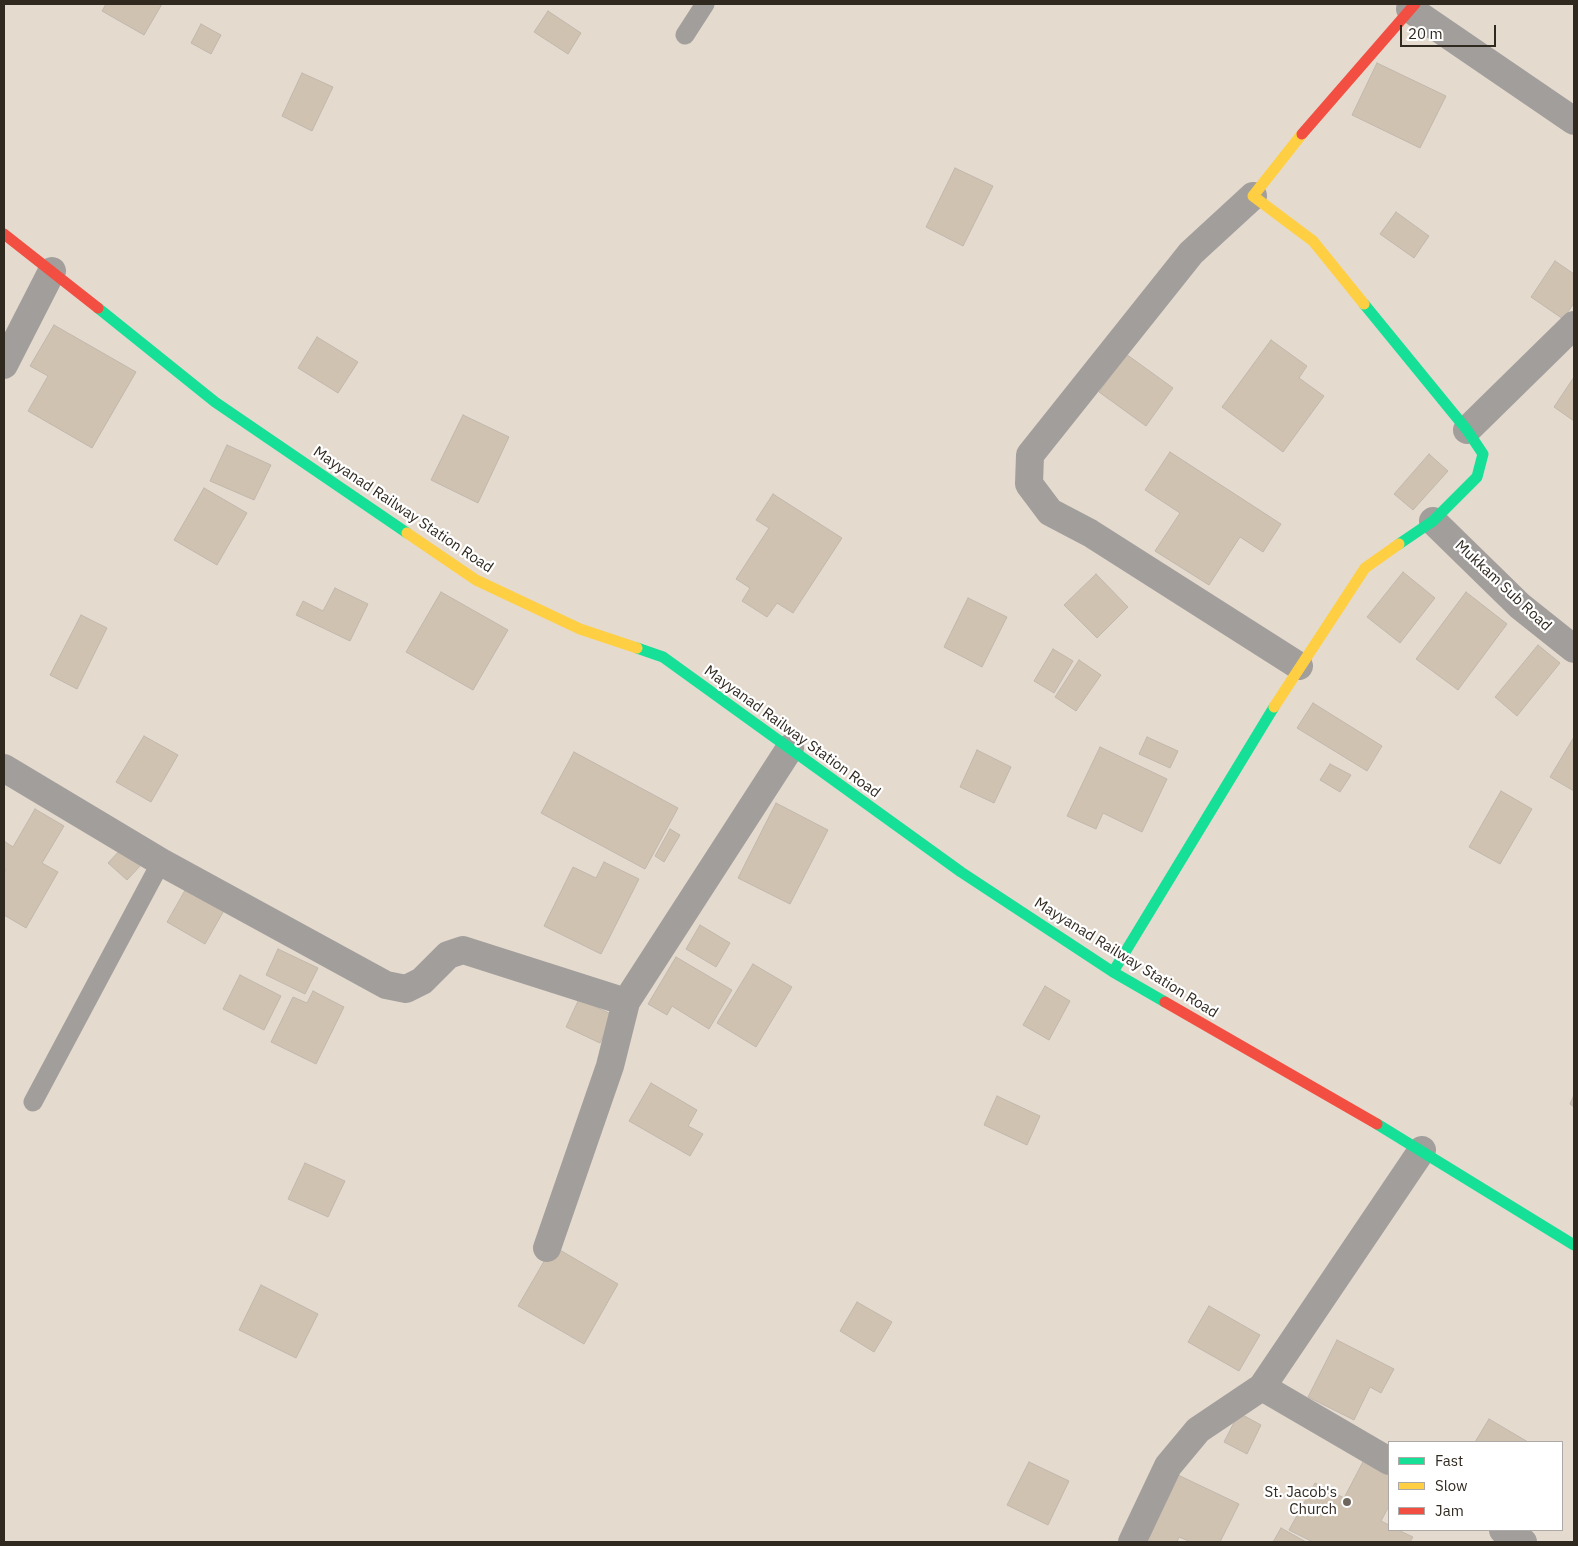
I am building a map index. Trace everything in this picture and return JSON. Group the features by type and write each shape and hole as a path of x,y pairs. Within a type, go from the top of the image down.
{"main road":[{"path":"1113,972 1299,666 1365,568 1433,521 1477,476 1483,454 1466,430 1313,240 1253,196 1282,157 1412,6"},
{"name":"Mayyanad Railway Station Road","path":"4,234 52,270 215,402 476,580 580,629 663,657 961,872 1113,972 1422,1150 1574,1245"}],"street":[{"path":"1412,6 1574,121"},
{"path":"1253,196 1191,253 1030,455 1029,484 1050,512 1090,533 1299,666"},
{"path":"4,365 52,270"},
{"path":"1466,430 1574,325"},
{"name":"Mukkam Sub Road","path":"1433,521 1520,606 1574,649"},
{"path":"547,1248 610,1066 626,1002 790,748"},
{"path":"4,768 161,862 386,985 406,989 422,981 448,955 463,950 626,1002"},
{"path":"1132,1542 1168,1466 1198,1430 1262,1387 1422,1150"},
{"path":"1262,1387 1388,1461"},
{"path":"1505,1531 1523,1542"}],"lane":[{"path":"685,35 704,4"},
{"path":"33,1102 161,862"}],"building":[{"path":"106,4 162,4 144,35 102,11"},
{"path":"548,11 581,33 568,54 534,32"},
{"path":"201,24 221,35 211,54 191,43"},
{"path":"1377,63 1446,96 1420,148 1352,115"},
{"path":"302,73 333,87 312,131 282,116"},
{"path":"955,168 993,186 963,246 926,227"},
{"path":"1396,212 1429,236 1414,258 1380,234"},
{"path":"1555,261 1574,274 1574,303 1563,319 1531,297"},
{"path":"54,325 136,372 92,448 28,411 48,376 30,366"},
{"path":"317,337 358,362 338,393 298,368"},
{"path":"1271,340 1307,366 1299,378 1324,396 1283,452 1222,407"},
{"path":"1126,354 1173,388 1146,426 1099,392"},
{"path":"1574,377 1574,421 1554,407"},
{"path":"463,415 509,437 478,503 431,480"},
{"path":"227,445 271,465 254,500 210,481"},
{"path":"1170,452 1281,524 1263,552 1240,537 1209,585 1155,551 1180,513 1145,490"},
{"path":"1429,454 1448,471 1413,510 1394,494"},
{"path":"204,488 247,513 217,565 174,540"},
{"path":"773,494 842,538 793,613 777,603 767,617 742,601 750,588 736,579 769,528 756,520"},
{"path":"1403,572 1435,598 1400,643 1367,617"},
{"path":"1096,574 1128,607 1097,638 1064,605"},
{"path":"335,588 368,604 350,641 296,615 303,601 323,611"},
{"path":"441,592 508,630 473,690 406,652"},
{"path":"1466,592 1507,624 1458,690 1416,659"},
{"path":"968,598 1007,617 982,667 944,647"},
{"path":"81,615 107,628 77,689 50,675"},
{"path":"1538,645 1560,663 1517,716 1495,697"},
{"path":"1053,649 1073,661 1054,693 1034,681"},
{"path":"1079,660 1101,675 1076,711 1055,697"},
{"path":"1313,703 1382,746 1367,771 1297,728"},
{"path":"144,736 178,755 151,802 116,782"},
{"path":"1147,737 1178,751 1170,768 1139,754"},
{"path":"1574,737 1574,791 1550,777"},
{"path":"1100,747 1167,779 1142,832 1103,813 1096,829 1067,816"},
{"path":"977,750 1011,767 994,803 960,787"},
{"path":"574,752 678,808 645,869 541,813"},
{"path":"1330,764 1351,775 1340,792 1320,780"},
{"path":"1501,791 1532,809 1500,864 1469,847"},
{"path":"776,803 828,830 790,904 738,878"},
{"path":"35,809 64,826 42,863 58,872 26,928 4,915 4,873 6,869 4,868 4,841 13,847"},
{"path":"670,829 680,835 664,862 655,856"},
{"path":"122,848 141,865 127,880 108,863"},
{"path":"604,862 639,879 601,954 544,926 573,867 596,878"},
{"path":"188,885 226,907 205,944 167,922"},
{"path":"700,925 730,943 716,967 686,949"},
{"path":"278,949 318,968 305,994 266,975"},
{"path":"676,957 732,990 709,1029 672,1006 667,1015 648,1004"},
{"path":"753,964 792,987 756,1047 717,1023"},
{"path":"240,975 281,996 264,1030 223,1009"},
{"path":"1045,986 1070,1001 1049,1040 1023,1025"},
{"path":"313,991 344,1007 316,1064 271,1042 293,997 307,1003"},
{"path":"579,999 613,1015 600,1043 566,1027"},
{"path":"651,1083 697,1110 688,1126 703,1134 690,1156 629,1121"},
{"path":"1574,1095 1574,1107 1570,1104"},
{"path":"997,1096 1040,1116 1027,1145 984,1125"},
{"path":"305,1163 345,1181 328,1217 288,1199"},
{"path":"553,1246 618,1284 584,1344 518,1306"},
{"path":"261,1285 318,1314 296,1358 239,1330"},
{"path":"857,1302 892,1322 874,1352 840,1331"},
{"path":"1209,1306 1260,1335 1239,1371 1188,1342"},
{"path":"1337,1340 1394,1369 1381,1393 1370,1387 1354,1420 1308,1397"},
{"path":"1239,1413 1261,1425 1247,1454 1224,1442"},
{"path":"1489,1419 1526,1441 1476,1441"},
{"name":"St. Jacob's Church","path":"1365,1458 1388,1471 1388,1508 1381,1521 1388,1524 1388,1531 1400,1531 1413,1537 1410,1542 1313,1542 1289,1530 1315,1483 1344,1498"},
{"path":"1029,1462 1069,1481 1048,1525 1007,1505"},
{"path":"1176,1474 1239,1504 1220,1542 1191,1542 1179,1537 1177,1542 1153,1542 1144,1538"},
{"path":"1281,1528 1306,1542 1273,1542"}],"traffic: fast":[{"path":"1364,304 1467,430 1483,454 1477,477 1433,521 1399,544"},
{"path":"98,308 215,402 407,533"},
{"path":"637,648 663,657 961,872 1113,972 1165,1002"},
{"path":"1113,972 1274,707"},
{"path":"1377,1124 1574,1245"}],"traffic: slow":[{"path":"1302,134 1253,196 1313,241 1364,304"},
{"path":"407,533 476,580 580,629 637,648"},
{"path":"1274,707 1365,568 1399,544"}],"traffic: jam":[{"path":"1302,134 1415,4"},
{"path":"4,234 98,308"},
{"path":"1165,1002 1377,1124"}],"place":[{"name":"St. Jacob's Church","path":"1347,1502"}]}
